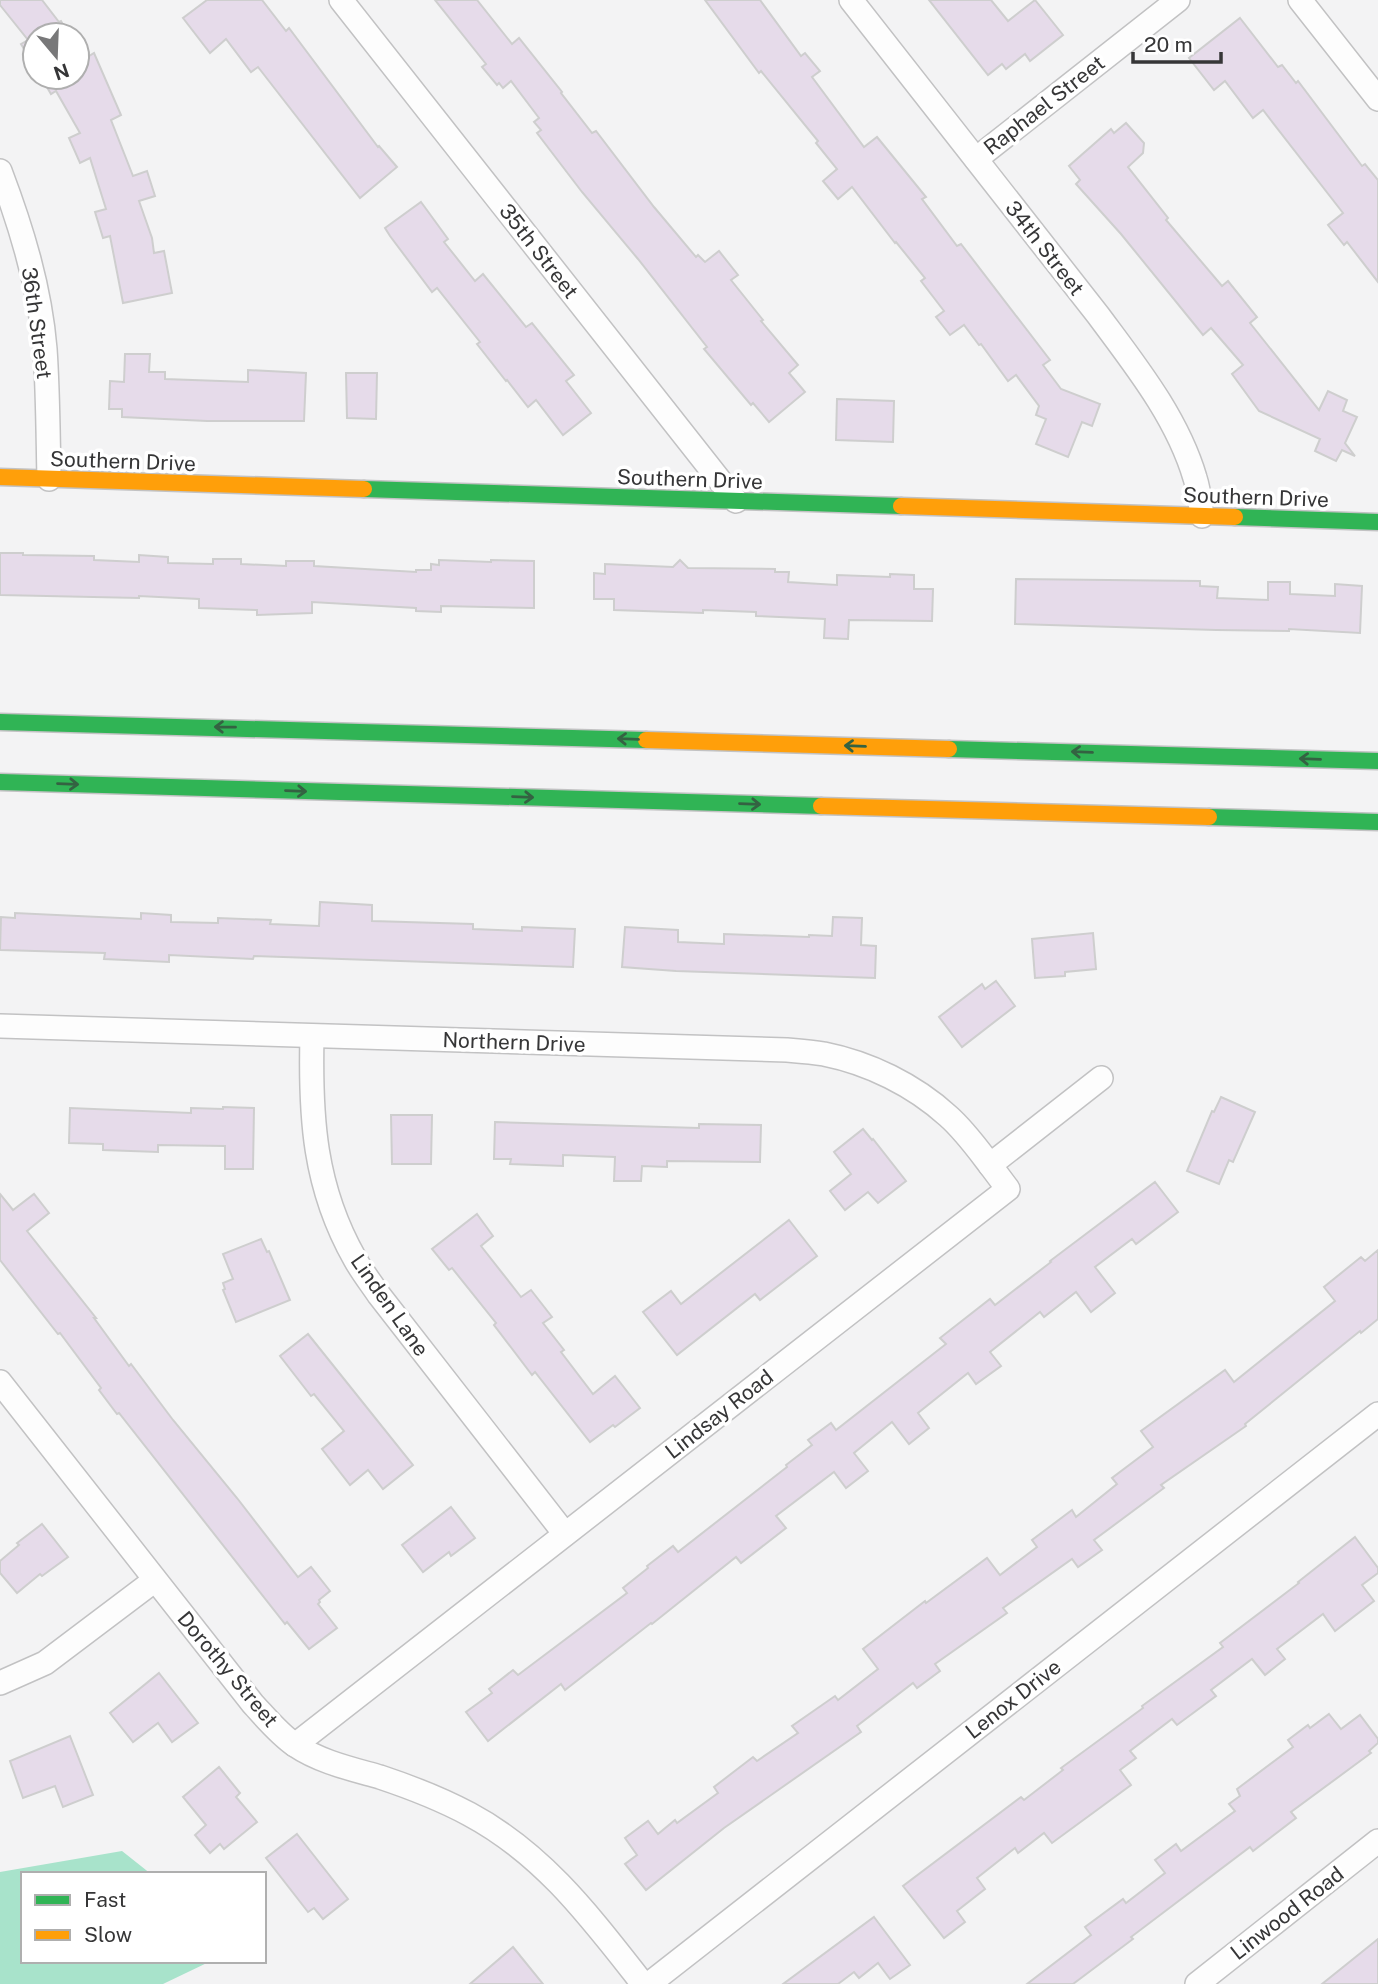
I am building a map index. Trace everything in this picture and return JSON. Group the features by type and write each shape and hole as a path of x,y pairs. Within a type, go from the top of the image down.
{"main road":[{"name":"Southern Drive","path":"0,477 1378,522"},
{"path":"0,722 1378,761"},
{"path":"0,782 1378,822"}],"street":[{"name":"35th Street","path":"341,0 736,502"},
{"name":"34th Street","path":"851,0 1098,315 1159,401 1181,443 1195,479 1202,516"},
{"name":"Raphael Street","path":"976,159 1178,0"},
{"path":"1300,0 1378,99"},
{"name":"36th Street","path":"0,171 17,216 36,288 45,349 49,479"},
{"name":"Northern Drive","path":"0,1026 773,1049 824,1054 890,1076 922,1095 949,1116 990,1165"},
{"name":"Linden Lane","path":"312,1036 310,1086 313,1130 322,1176 336,1219 355,1259 379,1295 565,1534"},
{"path":"990,1165 1101,1078"},
{"name":"Lindsay Road","path":"295,1745 1008,1189 990,1165"},
{"name":"Dorothy Street","path":"0,1382 253,1704 277,1730 295,1745 319,1758 427,1794 504,1835 565,1887 643,1984"},
{"name":"Lenox Drive","path":"649,1984 1378,1414"},
{"path":"0,1682 45,1663 155,1580"},
{"name":"Linwood Road","path":"1197,1984 1378,1841"}],"green space":[{"path":"122,1851 148,1872 21,1872 21,1963 207,1963 163,1984 0,1984 0,1872"}],"building":[{"path":"0,0 42,0 58,21 21,21 21,31 0,5"},
{"path":"207,0 262,0 286,31 289,28 378,147 397,167 360,198 258,67 251,72 226,39 210,53 183,18"},
{"path":"435,0 477,0 512,44 519,38 592,133 596,131 696,257 698,255 705,262 719,251 738,275 731,280 798,365 789,373 805,392 769,422 753,403 751,405 704,349 707,347 537,133 541,130 534,122 539,118 511,81 503,88 499,83 497,85 482,67 486,64"},
{"path":"705,0 760,0 801,56 805,53 820,71 812,77 864,147 877,137 926,197 922,199 957,246 961,244 1050,360 1043,365 1061,389 1100,404 1092,426 1082,422 1068,457 1036,444 1046,419 1036,415 1039,406 1016,375 1008,381 964,325 950,335 936,317 944,311 921,281 925,278 852,187 838,199 823,181 837,169 816,143 818,141 761,71 759,73"},
{"path":"929,0 991,0 1008,21 1035,0 1063,35 1030,61 1025,54 1006,69 1002,64 988,75"},
{"path":"1240,18 1278,67 1282,65 1296,83 1298,81 1362,166 1365,164 1378,180 1378,282 1347,242 1344,245 1328,225 1343,213 1263,110 1253,118 1225,81 1214,90 1189,58"},
{"path":"94,53 121,115 111,120 133,176 147,171 155,196 139,201 152,238 154,253 164,251 172,293 123,303 110,236 103,238 95,212 106,209 90,158 80,163 69,138 80,133 56,91 91,91 91,55"},
{"path":"1126,123 1144,143 1143,153 1128,167 1168,218 1166,220 1222,286 1228,281 1257,317 1250,323 1319,410 1328,391 1347,400 1343,411 1357,417 1345,443 1355,456 1342,450 1336,461 1315,451 1320,439 1259,411 1232,374 1243,365 1211,328 1203,335 1121,234 1076,184 1080,180 1069,166 1111,129 1114,133"},
{"path":"421,202 448,239 444,242 475,281 483,274 526,327 532,323 574,375 566,381 591,413 563,435 536,400 528,407 477,344 480,342 437,288 432,292 385,228"},
{"path":"125,354 150,354 149,372 165,372 165,379 248,382 248,370 306,373 304,421 207,421 122,417 122,409 109,409 110,381 124,382"},
{"path":"346,373 377,373 376,419 347,418"},
{"path":"837,399 894,401 893,442 836,440"},
{"path":"0,553 94,556 94,560 139,562 139,555 168,557 168,563 213,564 213,559 241,559 241,564 286,566 286,561 314,561 314,566 416,572 431,570 431,564 439,565 439,560 534,561 534,608 441,606 441,612 312,602 312,613 257,615 257,610 199,608 199,599 0,595"},
{"path":"680,560 688,568 775,569 775,572 789,572 788,582 837,585 837,575 914,575 914,589 933,589 932,621 849,620 848,639 824,638 825,619 756,616 756,612 614,610 614,599 594,599 594,573 605,574 605,564 673,567"},
{"path":"1016,579 1200,581 1200,586 1218,587 1217,598 1268,600 1268,582 1290,582 1290,594 1335,596 1335,584 1362,586 1360,633 1289,629 1216,630 1015,624"},
{"path":"320,902 372,905 372,921 473,924 473,929 522,931 522,927 575,929 573,967 254,956 253,959 169,955 169,962 104,959 105,953 0,950 1,917 15,918 15,913 141,919 141,913 171,915 171,922 218,923 218,918 271,920 270,924 319,926"},
{"path":"833,917 862,918 861,945 876,946 875,978 622,967 625,927 678,930 678,942 724,944 724,934 832,936"},
{"path":"1093,933 1096,969 1065,972 1065,976 1035,978 1032,939"},
{"path":"996,981 1015,1006 962,1047 939,1017 982,984 985,989"},
{"path":"1221,1097 1255,1112 1233,1162 1229,1160 1219,1184 1187,1171 1212,1111 1214,1112"},
{"path":"70,1108 191,1113 191,1108 254,1108 253,1169 225,1169 225,1146 158,1145 158,1152 103,1150 103,1144 69,1143"},
{"path":"391,1115 432,1115 431,1164 392,1164"},
{"path":"495,1122 699,1128 699,1124 761,1125 760,1162 667,1161 667,1167 642,1166 641,1181 614,1181 615,1157 563,1155 563,1166 510,1164 511,1159 494,1159"},
{"path":"863,1129 906,1181 878,1203 868,1192 845,1210 830,1191 851,1174 834,1152"},
{"path":"1155,1182 1178,1212 1136,1244 1132,1239 1095,1267 1115,1293 1091,1312 1076,1292 1044,1317 1040,1312 990,1352 1001,1366 976,1384 968,1373 918,1413 929,1428 909,1444 892,1422 854,1453 868,1471 846,1488 834,1472 776,1516 786,1528 741,1563 736,1557 565,1690 561,1684 488,1741 466,1712 492,1693 489,1689 513,1670 518,1675 627,1593 623,1588 648,1568 647,1566 673,1546 678,1552 787,1467 786,1465 812,1445 808,1440 831,1423 836,1430 946,1344 940,1338 990,1299 995,1305"},
{"path":"0,1194 13,1210 34,1194 49,1213 27,1231 96,1318 129,1366 131,1364 298,1577 311,1567 330,1591 318,1604 337,1628 309,1649 287,1622 285,1624 119,1413 117,1414 60,1333 58,1334 0,1260"},
{"path":"477,1214 493,1236 481,1246 521,1297 531,1290 552,1317 543,1323 593,1394 615,1376 640,1408 590,1442 535,1372 532,1375 494,1325 496,1323 452,1268 449,1270 432,1249"},
{"path":"789,1220 817,1256 760,1300 755,1294 677,1355 643,1312 671,1291 681,1304"},
{"path":"261,1239 290,1300 236,1322 223,1290 223,1283 233,1279 223,1254"},
{"path":"1378,1250 1378,1319 1245,1424 1246,1426 1161,1485 1164,1488 1094,1540 1102,1550 1078,1567 1072,1559 1003,1608 1007,1613 935,1664 940,1671 917,1688 913,1683 857,1726 861,1732 724,1828 646,1890 625,1864 637,1855 625,1838 648,1821 658,1834 675,1820 677,1823 718,1793 714,1787 753,1757 757,1761 798,1733 792,1726 835,1696 838,1700 878,1669 863,1649 925,1601 926,1603 987,1558 1000,1575 1037,1547 1032,1540 1072,1510 1076,1517 1117,1484 1112,1478 1153,1447 1141,1431 1225,1370 1234,1382 1335,1301 1324,1287 1361,1257 1365,1261"},
{"path":"308,1334 413,1465 383,1489 368,1470 350,1485 322,1449 344,1431 314,1394 311,1396 280,1356"},
{"path":"451,1507 475,1538 451,1556 449,1552 423,1572 402,1545"},
{"path":"42,1524 68,1557 42,1576 40,1574 17,1593 0,1573 0,1561 19,1545 17,1543"},
{"path":"1355,1537 1378,1568 1378,1573 1362,1585 1374,1601 1335,1631 1323,1614 1277,1649 1285,1659 1265,1675 1252,1659 1211,1690 1216,1696 1177,1725 1172,1719 1130,1751 1136,1758 1120,1770 1131,1785 1052,1843 1044,1833 1018,1853 1015,1848 977,1878 985,1889 957,1911 965,1922 944,1938 903,1886 1021,1797 1024,1800 1063,1770 1061,1768 1223,1647 1220,1643"},
{"path":"159,1673 198,1723 172,1742 158,1723 133,1742 110,1713"},
{"path":"1329,1714 1341,1729 1360,1715 1378,1739 1378,1743 1369,1751 1371,1753 1291,1812 1296,1818 1253,1851 1250,1847 1073,1984 1027,1984 1091,1935 1085,1927 1123,1899 1126,1903 1165,1873 1155,1860 1176,1844 1181,1851 1235,1811 1229,1804 1240,1796 1237,1789 1293,1747 1288,1740"},
{"path":"70,1736 93,1795 63,1807 55,1786 23,1798 10,1761"},
{"path":"219,1767 240,1793 236,1797 257,1822 224,1849 220,1844 210,1853 195,1835 206,1825 183,1797"},
{"path":"297,1834 348,1899 323,1919 314,1908 308,1912 266,1858"},
{"path":"874,1917 910,1965 890,1979 878,1963 859,1978 854,1972 838,1984 783,1984"},
{"path":"1378,1939 1378,1984 1322,1984"},
{"path":"513,1947 543,1984 470,1984"}],"traffic: fast":[{"path":"364,489 901,506"},
{"path":"1235,517 1378,522"},
{"path":"0,722 646,740"},
{"path":"949,749 1378,761"},
{"path":"0,782 821,806"},
{"path":"1209,817 1378,822"}],"traffic: slow":[{"path":"0,477 364,489"},
{"path":"901,506 1235,517"},
{"path":"646,740 949,749"},
{"path":"821,806 1209,817"}]}
